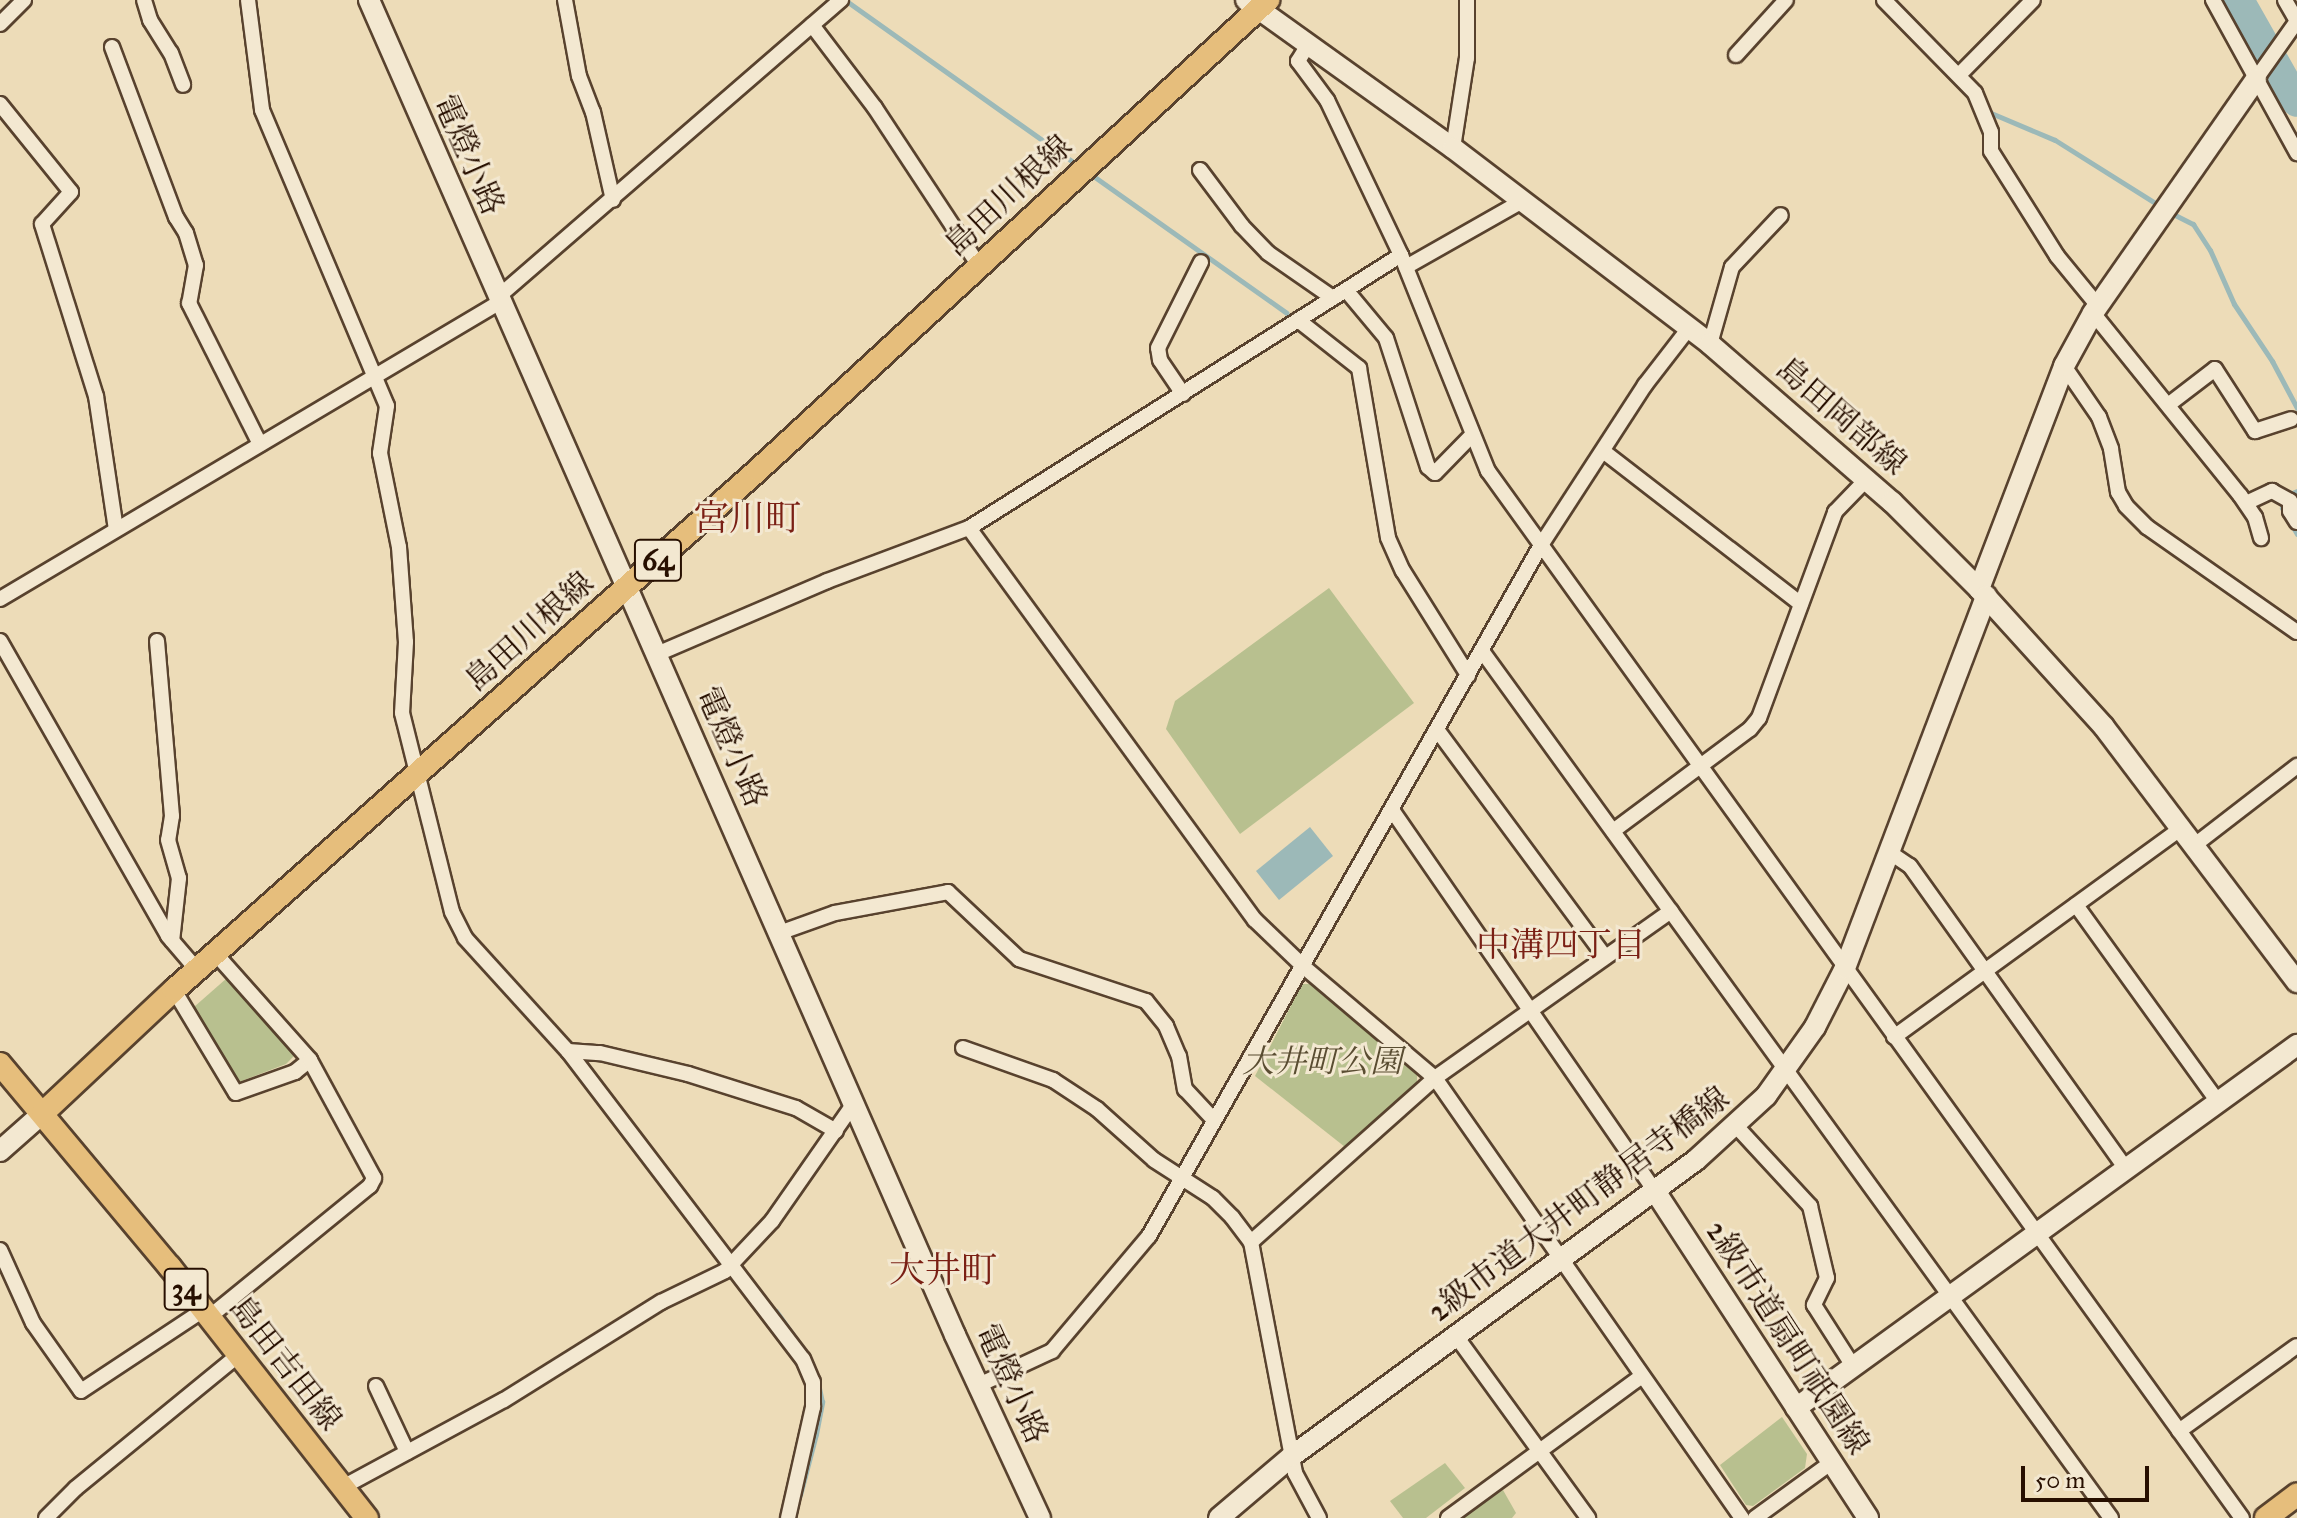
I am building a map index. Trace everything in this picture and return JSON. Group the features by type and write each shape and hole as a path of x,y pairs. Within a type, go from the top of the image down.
{"main road":[{"name":"島田川根線","path":"43,1113 174,990 628,587 980,267 1258,3"},
{"name":"島田吉田線","path":"0,1064 43,1113 367,1518"},
{"path":"2266,1518 2297,1495"}],"street":[{"path":"0,24 24,0"},
{"path":"144,0 150,20 171,53 183,85"},
{"path":"248,0 262,110 387,406 380,453 399,547 406,642 402,713 452,912 465,938 568,1051 803,1359 813,1382 813,1407 788,1518"},
{"name":"電燈小路","path":"369,0 853,1105 1040,1518"},
{"path":"565,0 579,76 593,112 613,200"},
{"path":"0,599 499,299 841,0"},
{"path":"1453,148 1467,58 1467,0"},
{"path":"1736,55 1786,0"},
{"path":"1884,0 1959,75 1985,111 1991,132 1991,151 2057,256 2246,503 2261,538"},
{"path":"1959,75 2033,0"},
{"path":"2213,0 2258,76 2297,153"},
{"path":"2258,76 2295,24 2285,0"},
{"name":"島田岡部線","path":"1258,3 1308,45 1453,148 1710,344 1867,479 1983,592 2104,727 2196,844 2297,982"},
{"path":"812,25 875,108 980,267"},
{"path":"1308,45 1298,61 1327,100 1404,261 1488,471 2242,1518"},
{"path":"112,47 196,265 189,303 260,444"},
{"name":"2級市道大井町静居寺橋線","path":"1219,1518 1292,1456 1655,1191 1737,1127 1786,1072 1815,1027 1845,968 2064,366 2096,309 2258,76"},
{"path":"0,104 71,192 42,224 96,396 116,530"},
{"path":"1200,170 1242,226 1268,253 1340,294 1386,338 1428,467 1435,473 1473,434"},
{"path":"657,654 827,581 969,528 1340,294 1522,201"},
{"path":"1710,344 1732,267 1781,215"},
{"path":"1183,394 1160,360 1158,348 1169,320 1201,262"},
{"path":"1298,320 1359,368 1388,538 1403,571 1468,675"},
{"path":"979,1385 1052,1351 1149,1236 1541,545 1645,385 1689,328"},
{"path":"2064,366 2099,417 2111,449 2118,492 2126,506 2147,527 2297,632"},
{"path":"2168,405 2215,369 2255,431 2291,419"},
{"path":"1603,451 1801,604"},
{"path":"1613,831 1701,767 1759,718 1835,512 1867,479"},
{"path":"2246,503 2272,491 2290,501 2290,511 2297,522"},
{"path":"969,528 1255,920 1304,967 1435,1078 1742,1518"},
{"path":"0,641 172,941 198,971"},
{"path":"157,641 172,816 168,840 179,878 172,941"},
{"path":"1482,651 2111,1518"},
{"path":"1438,731 1605,957"},
{"path":"2196,844 2297,766"},
{"path":"1392,810 1655,1191"},
{"path":"1894,1037 2183,827"},
{"path":"1889,852 1910,866 2126,1169"},
{"path":"779,933 835,913 948,892 1019,959 1146,1001 1166,1026 1179,1056 1185,1089 1214,1120"},
{"path":"2076,905 2218,1102"},
{"path":"1251,1242 1435,1078 1671,911"},
{"path":"0,1250 33,1323 81,1391 205,1314 370,1186 374,1178 310,1060 216,954"},
{"path":"174,990 236,1093 295,1072 310,1060"},
{"path":"1796,1408 2297,1045"},
{"path":"963,1048 1053,1080 1097,1109 1154,1160 1213,1198 1251,1242 1295,1473 1319,1518"},
{"path":"568,1051 600,1053 688,1074 796,1108 836,1131"},
{"path":"341,1488 504,1400 661,1302 732,1265 777,1214 853,1105"},
{"path":"0,1151 43,1113"},
{"path":"1737,1127 1810,1206 1827,1278 1814,1305 1853,1366"},
{"name":"2級市道扇町祇園線","path":"1655,1191 1868,1518"},
{"path":"1456,1336 1588,1518"},
{"path":"2179,1431 2297,1346"},
{"path":"46,1518 76,1488 237,1356"},
{"path":"1448,1518 1642,1376"},
{"path":"376,1386 407,1452"},
{"path":"1755,1518 1832,1462"}],"green space":[{"path":"1329,588 1414,703 1240,834 1166,729 1175,701"},
{"path":"227,978 296,1054 286,1064 239,1082 194,1007"},
{"name":"大井町公園","path":"1302,984 1313,984 1417,1072 1417,1082 1345,1147 1255,1076"},
{"path":"1782,1417 1807,1454 1805,1468 1753,1506 1746,1505 1720,1465"},
{"path":"1445,1463 1465,1488 1426,1518 1403,1518 1390,1501"},
{"path":"1503,1490 1516,1513 1512,1518 1461,1518"}],"water":[{"path":"1310,827 1333,856 1279,900 1256,871"}],"waterway":[{"path":"845,0 1080,167"},
{"path":"1894,0 1932,40"},
{"path":"2239,0 2297,102"},
{"path":"1948,55 1963,71"},
{"path":"1988,109 2055,140 2163,208"},
{"path":"1089,173 1287,313"},
{"path":"2171,213 2193,224 2210,250 2234,304 2272,361 2297,408"},
{"path":"2297,491 2290,494 2282,508 2297,534"},
{"path":"776,1311 808,1356"},
{"path":"800,1495 822,1402 819,1388"}],"district":[{"name":"宮川町","path":"747,519"},
{"name":"中溝四丁目","path":"1561,945"},
{"name":"大井町","path":"943,1271"}]}
